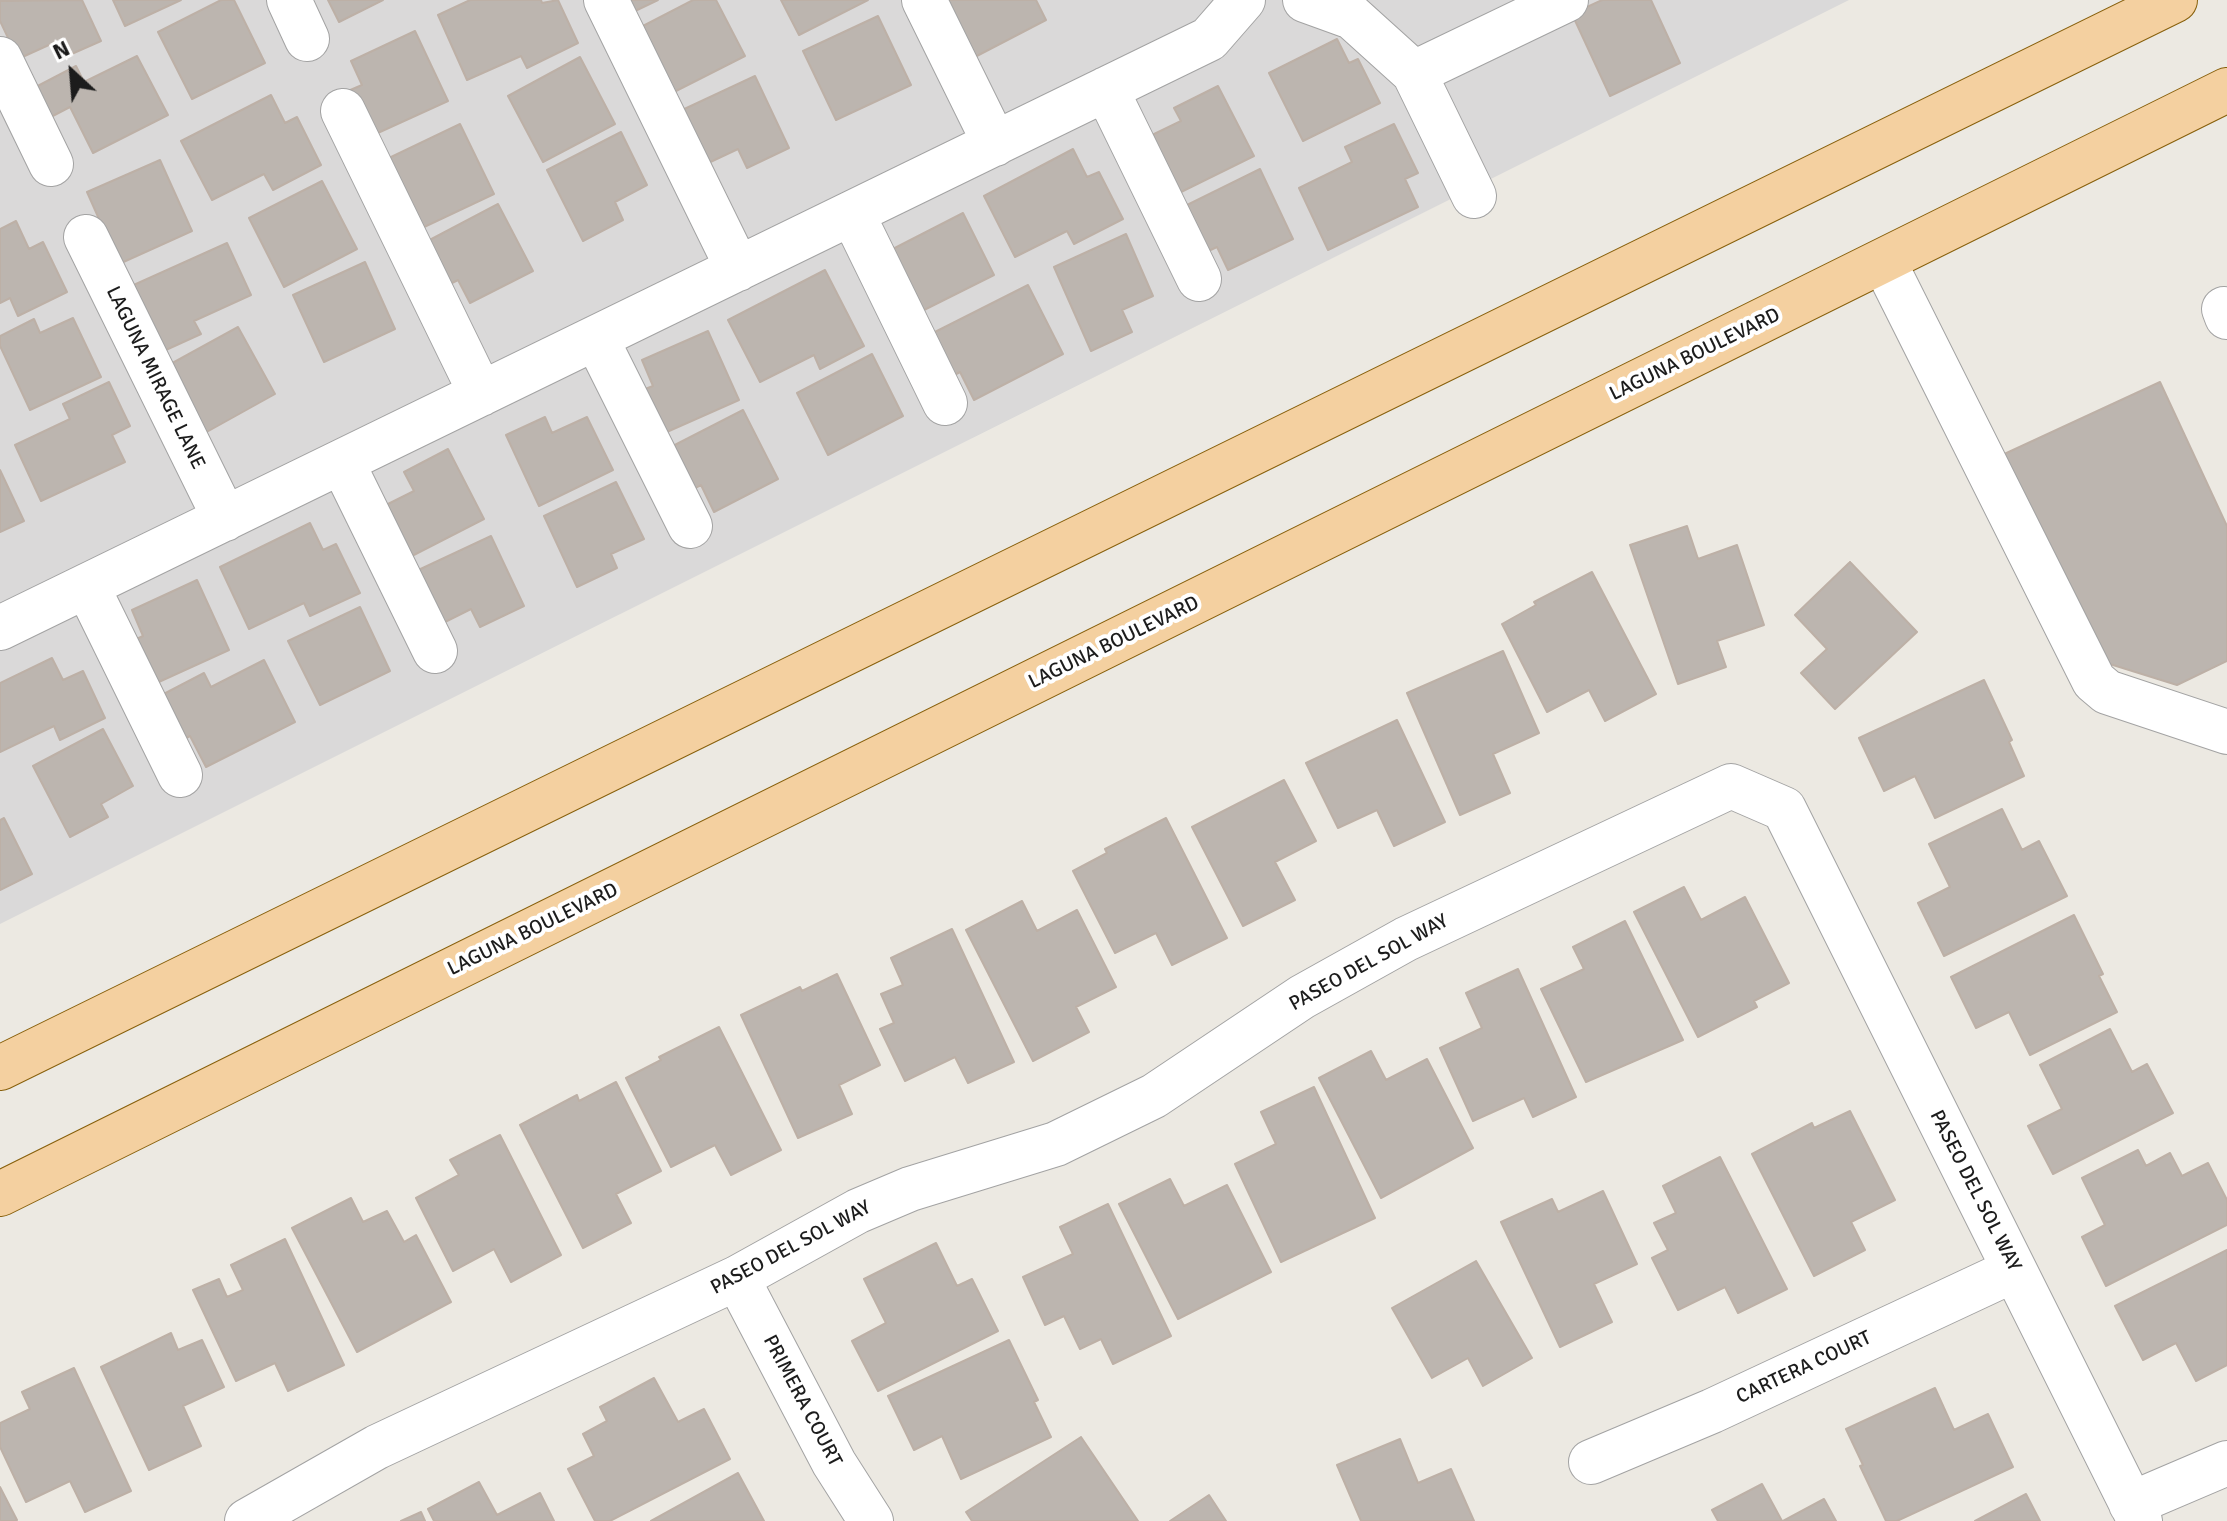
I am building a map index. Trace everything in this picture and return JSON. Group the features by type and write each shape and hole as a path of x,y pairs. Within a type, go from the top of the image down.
{"main road":[{"path":"0,1068 2175,0"},
{"name":"LAGUNA BOULEVARD","path":"0,1194 2227,90"}],"street":[{"path":"289,0 307,39"},
{"path":"606,0 738,269"},
{"path":"924,0 995,144"},
{"path":"0,628 1209,39 1243,0"},
{"path":"1305,0 1352,17 1414,73 1474,196"},
{"path":"1414,73 1566,0"},
{"path":"0,59 51,164"},
{"path":"1106,89 1199,279"},
{"path":"343,111 481,394"},
{"path":"852,213 945,403"},
{"name":"LAGUNA MIRAGE LANE","path":"86,237 225,519"},
{"path":"1884,262 2094,681 2107,692 2227,732"},
{"path":"596,338 690,526"},
{"path":"342,462 435,651"},
{"path":"87,586 180,775"},
{"name":"PASEO DEL SOL WAY","path":"247,1521 377,1447 737,1278 858,1211 910,1189 1056,1144 1154,1096 1302,997 1406,939 1731,786 1784,809 2136,1512"},
{"name":"CARTERA COURT","path":"1591,1462 1712,1411 2014,1270"},
{"name":"PRIMERA COURT","path":"737,1278 834,1463 871,1521"},
{"path":"2136,1512 2227,1463"}],"shaded area":[{"path":"0,0 1849,0 0,924"}],"building":[{"path":"82,0 101,41 58,60 51,44 18,59 0,21 0,1"},
{"path":"113,0 181,0 125,26"},
{"path":"221,0 234,0 265,63 192,99 158,32"},
{"path":"328,0 383,0 339,22"},
{"path":"470,0 541,0 542,3 558,0 578,43 527,68 521,56 467,80 438,15"},
{"path":"627,0 658,0 633,12"},
{"path":"693,0 716,0 745,56 674,92 641,27"},
{"path":"781,0 868,0 799,35"},
{"path":"941,0 1036,0 1046,20 971,59"},
{"path":"1602,0 1651,0 1680,63 1610,96 1572,14"},
{"path":"878,16 911,85 836,120 803,51"},
{"path":"415,31 448,101 369,137 348,91 362,85 351,61"},
{"path":"1337,39 1349,63 1358,59 1380,103 1303,141 1269,73"},
{"path":"137,56 168,115 93,153 70,107 45,120 30,90 76,66 84,82"},
{"path":"580,57 615,124 543,162 508,96"},
{"path":"755,76 789,148 747,168 738,149 704,165 680,111"},
{"path":"1218,86 1254,156 1179,193 1150,136 1181,121 1174,108"},
{"path":"271,95 285,123 297,117 321,165 273,190 264,174 212,200 181,141"},
{"path":"460,124 494,194 422,228 389,158"},
{"path":"1394,124 1418,173 1405,179 1418,207 1328,250 1299,188 1352,162 1345,147"},
{"path":"621,132 647,185 615,202 623,220 583,241 547,170"},
{"path":"1073,149 1087,177 1099,172 1123,219 1074,244 1067,231 1015,257 984,196"},
{"path":"160,160 192,231 119,264 87,192"},
{"path":"1260,169 1293,239 1228,270 1217,247 1204,253 1181,208"},
{"path":"322,181 357,249 284,287 249,218"},
{"path":"498,204 533,271 470,303 458,280 444,287 422,244"},
{"path":"963,213 994,275 916,314 885,253"},
{"path":"16,221 29,249 43,242 67,292 18,316 10,298 0,303 0,229"},
{"path":"1126,234 1153,296 1122,310 1132,332 1091,351 1054,267"},
{"path":"227,243 251,295 194,321 201,334 157,354 127,288"},
{"path":"365,262 395,329 324,362 293,295"},
{"path":"825,270 864,346 820,369 814,355 760,382 728,320"},
{"path":"1028,285 1063,354 974,400 960,372 949,378 927,336"},
{"path":"73,318 101,377 30,410 0,346 0,336 34,319 40,333"},
{"path":"238,327 275,394 203,434 167,366"},
{"path":"708,331 739,400 660,435 640,391 653,386 642,360"},
{"path":"872,354 903,416 828,455 797,393"},
{"path":"109,382 130,426 112,435 125,462 41,501 15,445 70,419 63,404"},
{"path":"2160,382 2227,526 2227,661 2177,685 2097,660 2000,456"},
{"path":"743,410 778,479 714,512 701,485 687,493 665,450"},
{"path":"545,417 552,433 587,417 613,470 539,506 506,435"},
{"path":"448,449 484,519 406,559 380,508 414,491 404,472"},
{"path":"0,470 24,521 0,532"},
{"path":"616,482 644,539 611,554 617,568 577,587 544,516"},
{"path":"310,523 323,550 336,544 360,593 310,616 304,603 249,629 220,567"},
{"path":"1687,526 1698,559 1737,545 1764,625 1717,641 1726,667 1678,684 1630,545"},
{"path":"491,536 524,606 480,627 471,609 437,626 412,573"},
{"path":"1850,562 1917,632 1835,709 1801,673 1827,649 1795,615"},
{"path":"1592,572 1656,694 1605,721 1589,690 1547,712 1502,624 1536,605 1534,602"},
{"path":"197,580 229,650 150,686 130,642 143,636 132,610"},
{"path":"360,607 390,671 320,705 288,641"},
{"path":"1503,651 1539,733 1493,754 1510,793 1460,815 1407,693"},
{"path":"52,658 63,680 83,671 105,718 60,740 54,726 0,752 0,683"},
{"path":"264,660 295,722 206,767 190,736 179,742 156,698 204,673 211,687"},
{"path":"1984,680 2012,740 2009,742 2024,776 1935,818 1915,776 1884,791 1859,738"},
{"path":"1397,720 1445,822 1394,846 1377,810 1338,828 1306,763"},
{"path":"103,729 133,786 101,804 108,817 70,837 33,766"},
{"path":"1284,780 1316,841 1275,862 1295,900 1243,926 1192,827"},
{"path":"2002,809 2022,850 2039,841 2067,896 1944,956 1918,903 1950,887 1929,844"},
{"path":"4,818 32,874 0,890 0,820"},
{"path":"1166,818 1227,938 1172,965 1156,933 1115,953 1073,871 1107,853 1105,849"},
{"path":"1684,887 1701,920 1745,897 1789,983 1754,1001 1757,1007 1698,1037 1634,912"},
{"path":"1022,901 1037,931 1077,910 1116,987 1076,1007 1089,1032 1033,1061 966,930"},
{"path":"2074,915 2103,974 2099,976 2117,1012 2030,1055 2009,1012 1976,1028 1951,977"},
{"path":"1625,921 1683,1040 1586,1082 1541,989 1584,969 1573,947"},
{"path":"952,929 1014,1062 968,1083 955,1057 905,1081 880,1029 894,1023 881,994 903,985 891,958"},
{"path":"1518,969 1576,1097 1533,1117 1524,1098 1473,1121 1440,1048 1482,1028 1466,993"},
{"path":"837,974 880,1065 839,1085 852,1114 798,1138 741,1015 800,987 802,991"},
{"path":"719,1027 781,1150 731,1175 715,1145 671,1167 626,1078 661,1060 659,1057"},
{"path":"2110,1029 2132,1072 2147,1064 2173,1113 2053,1174 2028,1126 2062,1109 2040,1065"},
{"path":"1371,1051 1386,1080 1427,1059 1473,1148 1381,1198 1319,1078"},
{"path":"616,1082 661,1171 616,1194 631,1223 583,1248 520,1125 577,1095 579,1101"},
{"path":"1314,1087 1375,1218 1281,1262 1235,1164 1276,1144 1261,1112"},
{"path":"1850,1111 1895,1200 1851,1222 1865,1250 1814,1276 1752,1154 1812,1123 1814,1128"},
{"path":"500,1135 561,1255 511,1282 494,1249 453,1271 416,1198 459,1175 450,1160"},
{"path":"2138,1150 2146,1166 2170,1153 2182,1176 2208,1163 2227,1200 2227,1225 2106,1286 2082,1237 2105,1225 2082,1178"},
{"path":"1720,1157 1787,1289 1738,1313 1725,1287 1678,1310 1652,1258 1668,1250 1654,1223 1676,1213 1663,1186"},
{"path":"1170,1179 1184,1206 1227,1185 1271,1272 1178,1319 1119,1204"},
{"path":"1603,1191 1637,1264 1594,1284 1612,1322 1560,1347 1501,1222 1552,1199 1558,1212"},
{"path":"351,1198 363,1222 387,1211 404,1242 416,1235 451,1302 357,1352 292,1228"},
{"path":"1108,1204 1171,1336 1113,1364 1101,1339 1080,1349 1064,1316 1045,1325 1023,1277 1073,1254 1060,1227"},
{"path":"285,1239 344,1365 288,1391 275,1363 236,1381 193,1290 219,1279 227,1297 243,1290 231,1265"},
{"path":"936,1243 957,1286 972,1279 998,1331 878,1391 852,1341 886,1323 864,1279"},
{"path":"2227,1250 2227,1365 2196,1381 2176,1343 2143,1360 2115,1306"},
{"path":"1476,1261 1532,1358 1483,1386 1468,1358 1432,1378 1392,1308"},
{"path":"171,1333 178,1350 202,1340 224,1387 183,1406 201,1446 149,1470 101,1367"},
{"path":"1009,1340 1038,1400 1034,1402 1051,1437 961,1479 942,1436 914,1450 888,1396"},
{"path":"74,1368 131,1491 85,1512 70,1481 26,1502 0,1447 0,1423 30,1409 22,1392"},
{"path":"654,1378 678,1422 704,1409 730,1459 610,1521 595,1521 568,1469 594,1456 583,1434 607,1421 600,1407"},
{"path":"1935,1388 1954,1430 1988,1414 2013,1467 1897,1521 1886,1521 1846,1429"},
{"path":"1081,1437 1138,1521 972,1521 966,1512"},
{"path":"1400,1439 1418,1483 1451,1469 1474,1521 1361,1521 1337,1465"},
{"path":"738,1473 764,1521 651,1521"},
{"path":"479,1482 497,1515 540,1493 554,1521 434,1521 428,1509"},
{"path":"1762,1484 1782,1521 1718,1521 1712,1510"},
{"path":"0,1487 17,1520 15,1521 0,1521"},
{"path":"2026,1494 2040,1521 1975,1521"},
{"path":"1209,1495 1226,1521 1170,1521"},
{"path":"1824,1499 1836,1521 1783,1521"},
{"path":"421,1512 425,1521 401,1521"}]}
